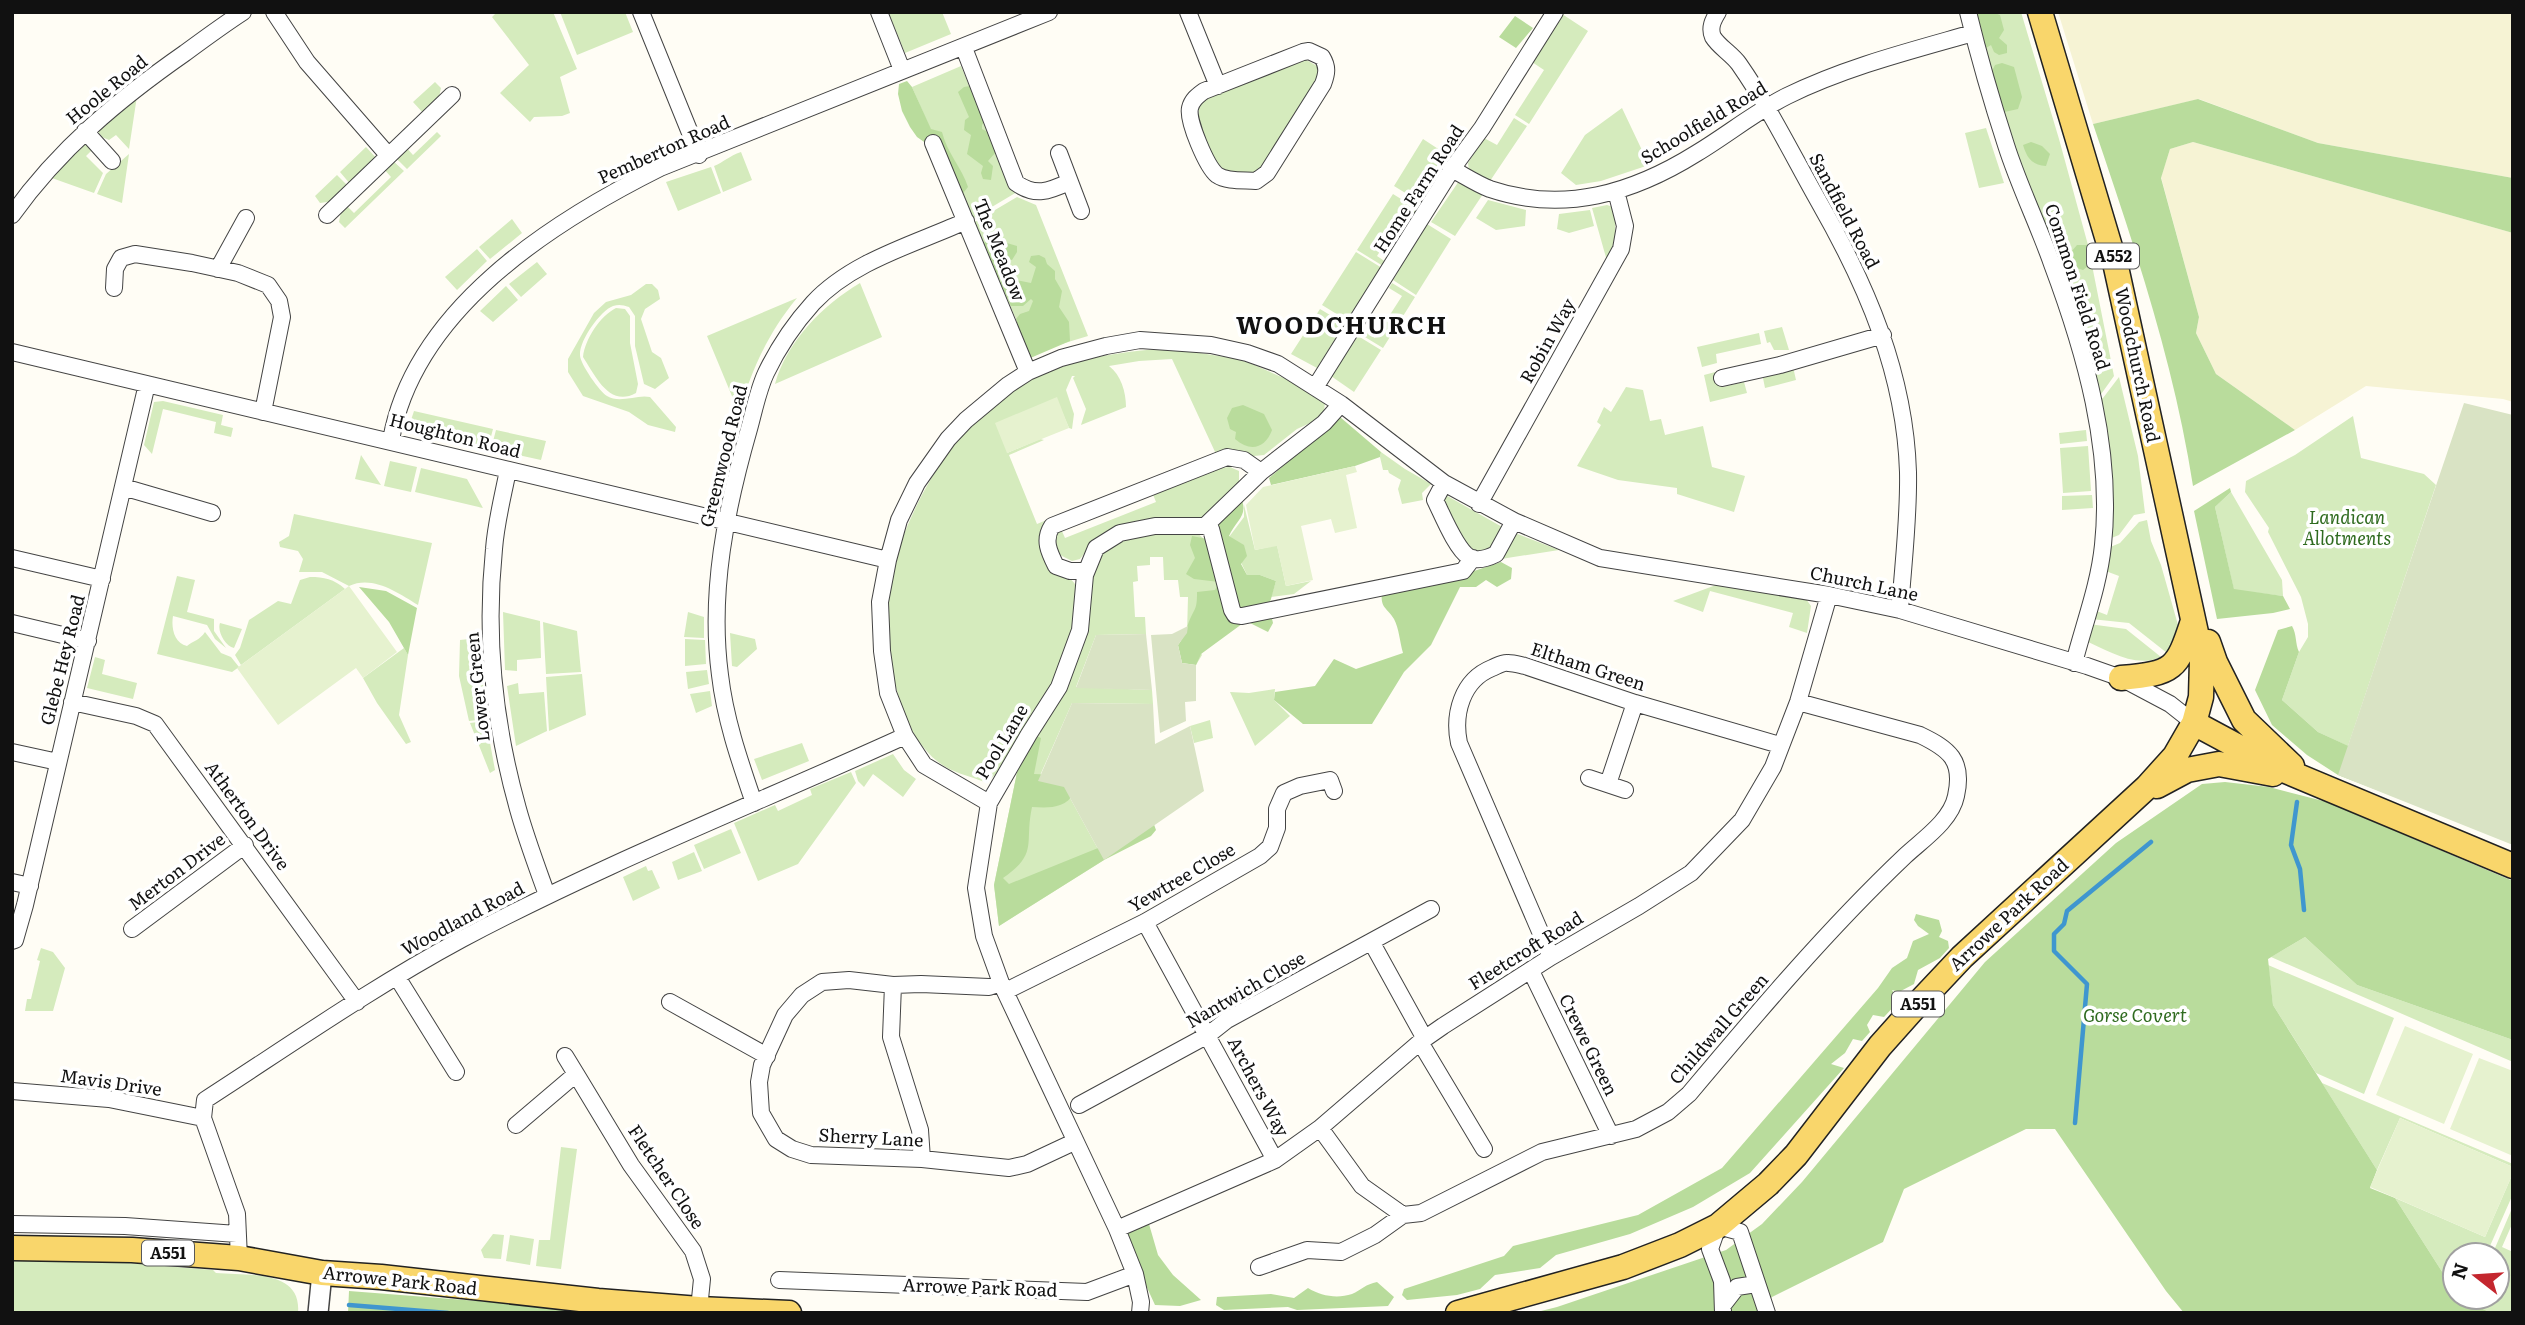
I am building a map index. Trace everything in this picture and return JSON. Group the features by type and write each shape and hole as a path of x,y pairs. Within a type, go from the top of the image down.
{"main road":[{"name":"Woodchurch Road","path":"2040,12 2116,267 2202,660 2201,696 2194,723"},
{"path":"2178,553 2215,662 2244,720 2304,779"},
{"path":"2121,678 2149,676 2170,668 2181,656 2193,621"},
{"path":"2194,723 2274,766 2513,866"},
{"name":"Arrowe Park Road","path":"1458,1313 1623,1267 1680,1245 1718,1226 1768,1184 1796,1155 1880,1046 1962,957 2136,797 2175,756 2194,723"},
{"path":"2136,797 2187,770 2219,764 2304,779"},
{"name":"Arrowe Park Road","path":"12,1248 132,1250 238,1246 322,1273 598,1301 789,1313"}],"street":[{"name":"Hoole Road","path":"12,215 44,173 104,114 243,12"},
{"path":"274,12 307,62 388,155"},
{"path":"641,12 699,155"},
{"path":"879,12 902,70"},
{"name":"Pemberton Road","path":"391,440 402,394 426,350 456,313 484,285 550,232 607,195 660,168 699,155 1049,12"},
{"path":"1188,12 1218,86"},
{"name":"Home Farm Road","path":"1316,386 1452,169 1482,128 1555,12"},
{"name":"Sandfield Road","path":"1718,12 1712,21 1715,40 1738,62 1766,108 1824,210 1864,288 1884,335 1900,402 1908,471 1906,550 1900,610"},
{"name":"Common Field Road","path":"1968,12 2008,150 2053,266 2086,367 2097,425 2104,485 2103,543 2087,621 2074,663"},
{"name":"Schoolfield Road","path":"1452,169 1491,189 1537,200 1557,201 1616,191 1676,166 1786,97 1857,66 1973,33"},
{"path":"964,48 1016,183 1026,190 1041,193 1069,182"},
{"path":"1303,51 1322,57 1327,65 1323,85 1268,173 1256,181 1219,177 1210,167 1190,119 1191,105 1196,97 1218,86 1303,51"},
{"path":"327,215 452,95"},
{"path":"85,131 112,161"},
{"name":"The Meadow","path":"933,143 1028,372"},
{"path":"1059,153 1081,211"},
{"name":"Robin Way","path":"1479,504 1621,249 1625,226 1616,191"},
{"path":"218,269 246,218"},
{"name":"Greenwood Road","path":"754,803 739,760 720,677 716,611 726,520 764,376 781,345 814,303 837,282 875,260 966,221"},
{"path":"114,288 115,270 121,258 135,254 238,273 268,285 279,301 282,317 263,412"},
{"path":"1722,378 1780,365 1884,335"},
{"name":"Church Lane","path":"989,803 924,765 905,736 888,693 882,651 880,602 899,520 917,483 948,439 990,398 1028,372 1061,358 1140,340 1211,345 1247,353 1278,364 1341,404 1444,484 1514,521 1600,558 1829,595 1900,610 2121,678 2170,704 2194,723"},
{"name":"Houghton Road","path":"12,352 888,560"},
{"name":"Glebe Hey Road","path":"12,942 15,940 30,886 147,384"},
{"path":"1341,404 1324,423 1261,472 1205,526 1211,529 1235,615 1242,616 1463,571 1473,558"},
{"path":"1086,571 1070,571 1056,566 1048,551 1047,538 1052,526 1227,457 1244,460 1261,472"},
{"name":"Lower Green","path":"508,470 494,545 490,595 493,678 505,761 518,812 547,895"},
{"path":"1444,484 1434,500 1461,548 1473,558 1485,559 1496,554 1514,521"},
{"path":"123,488 212,513"},
{"name":"Pool Lane","path":"1140,1313 1141,1302 1135,1274 1117,1229 1003,987 984,936 976,888 989,803 1028,734 1059,687 1080,629 1086,571 1096,548 1120,533 1155,526 1205,526"},
{"path":"12,558 102,579"},
{"name":"Fleetcroft Road","path":"1117,1229 1275,1160 1320,1128 1422,1040 1551,957 1691,873 1742,820 1768,776 1798,702 1829,595"},
{"path":"12,623 88,641"},
{"name":"Eltham Green","path":"1551,957 1459,743 1455,728 1461,700 1467,689 1485,671 1506,662 1780,745"},
{"name":"Atherton Drive","path":"72,702 136,716 155,724 357,1002"},
{"name":"Childwall Green","path":"1259,1268 1307,1250 1341,1252 1375,1235 1403,1215 1421,1213 1542,1152 1611,1136 1653,1122 1689,1094 1846,913 1940,823 1956,797 1956,768 1952,753 1937,743 1920,735 1798,702"},
{"path":"1608,784 1635,703"},
{"name":"Woodland Road","path":"203,1118 205,1100 357,1002 460,940 547,895 905,736"},
{"path":"12,752 58,762"},
{"path":"1589,778 1625,790"},
{"name":"Yewtree Close","path":"1003,987 1145,922 1260,856 1270,848 1277,828 1277,809 1284,793 1300,786 1336,782"},
{"name":"Merton Drive","path":"132,929 245,845"},
{"path":"12,882 30,886"},
{"name":"Nantwich Close","path":"1079,1105 1208,1035 1227,1020 1432,909"},
{"name":"Archers Way","path":"1145,922 1275,1160"},
{"path":"1372,943 1422,1040 1484,1149"},
{"name":"Crewe Green","path":"1531,971 1611,1136"},
{"path":"397,977 456,1072"},
{"name":"Sherry Lane","path":"1003,987 893,985 849,979 822,982 802,995 785,1015 762,1065 759,1082 761,1113 776,1139 792,1149 811,1155 922,1160 1009,1168 1027,1164 1074,1142"},
{"path":"893,985 891,1037 920,1130 922,1160"},
{"path":"670,1002 767,1056"},
{"name":"Fletcher Close","path":"565,1056 631,1165 693,1251 702,1279 699,1309"},
{"path":"516,1125 576,1074"},
{"name":"Mavis Drive","path":"12,1091 109,1099 203,1118"},
{"path":"12,1224 125,1226 238,1246 237,1214 203,1118"},
{"path":"1320,1128 1362,1186 1403,1215"},
{"path":"1723,1309 1722,1281 1710,1249 1718,1226 1740,1232 1767,1313"},
{"path":"317,1313 322,1273"},
{"name":"Arrowe Park Road","path":"779,1280 1087,1292 1135,1274"},
{"path":"1723,1309 1737,1287 1756,1283"}],"shaded area":[{"path":"2058,12 2513,12 2513,178 2318,143 2199,99 2093,124"},
{"path":"2193,142 2513,233 2513,402 2366,386 2295,430 2216,374 2196,333 2199,317 2161,177 2170,149"}],"green space":[{"path":"497,12 553,12 577,69 560,77 570,113 534,117 530,122 500,93 529,65 492,17"},
{"path":"560,12 625,12 633,32 577,55"},
{"path":"888,12 942,12 951,34 905,53"},
{"path":"1971,12 2021,12 2088,245 2114,376 2099,397 2013,149"},
{"path":"1978,12 2000,15 2004,30 1999,38 2007,45 2007,53 1999,55 1991,45 1981,51 1973,19"},
{"path":"1562,14 1588,31 1529,124 1515,115 1544,70 1532,62"},
{"path":"1515,16 1533,28 1516,48 1499,37"},
{"path":"1303,58 1317,66 1320,76 1267,162 1255,173 1230,173 1220,168 1208,151 1200,128 1199,108 1202,100"},
{"path":"2002,63 2014,67 2022,97 2018,109 2000,113 1990,75 1995,65"},
{"path":"961,66 1010,185 1017,192 970,220 912,87"},
{"path":"907,81 931,129 942,132 965,180 968,187 960,197 937,151 917,137 902,111 899,84"},
{"path":"435,82 441,88 438,102 424,114 413,102"},
{"path":"970,86 984,122 982,129 988,132 996,152 988,161 993,166 991,180 983,179 983,166 967,154 971,135 964,130 965,120 969,117 958,92"},
{"path":"137,96 129,149 116,135 109,140 102,137 96,129"},
{"path":"2198,99 2318,143 2513,178 2513,233 2193,142 2170,149 2161,178 2199,317 2196,333 2216,374 2295,430 2193,486 2164,348 2093,124"},
{"path":"1622,108 1649,165 1601,181 1576,185 1561,173 1585,135"},
{"path":"1514,118 1527,126 1490,181 1469,171 1468,163 1484,138 1497,145"},
{"path":"1986,128 2004,183 1979,188 1965,133"},
{"path":"437,132 441,136 407,169 395,157 405,146 413,155"},
{"path":"1423,139 1449,156 1420,202 1394,186"},
{"path":"84,140 93,149 86,156 103,173 94,193 49,177"},
{"path":"2031,142 2042,146 2050,154 2046,166 2037,164 2028,157 2023,145"},
{"path":"366,147 378,160 351,185 340,172"},
{"path":"741,152 752,180 723,192 714,166"},
{"path":"129,154 122,203 97,194 106,174"},
{"path":"392,160 404,171 345,228 339,222 342,207 345,204 354,213 391,177 383,168"},
{"path":"711,167 721,193 678,211 666,182"},
{"path":"337,175 349,187 334,201 320,203 315,196"},
{"path":"1459,181 1485,191 1455,236 1431,222"},
{"path":"1393,194 1419,210 1412,221 1403,215 1377,256 1386,262 1383,266 1357,250"},
{"path":"1017,197 1036,205 1088,336 1055,346 1028,359 1016,319 973,223"},
{"path":"1488,200 1526,210 1525,226 1496,230 1476,218"},
{"path":"1607,205 1613,207 1615,228 1607,261 1592,208"},
{"path":"1590,210 1594,226 1569,233 1557,229 1559,214"},
{"path":"512,219 522,233 490,259 479,247"},
{"path":"1427,224 1451,239 1416,295 1393,280"},
{"path":"990,238 1017,246 1012,260 1006,259 1003,262 1006,274 999,279 984,243"},
{"path":"2077,245 2088,245 2092,263 2083,270 2071,266 2068,261"},
{"path":"477,249 487,261 457,290 445,277"},
{"path":"1356,252 1382,268 1348,321 1322,305"},
{"path":"1039,255 1045,258 1055,271 1055,279 1062,291 1059,307 1069,322 1070,341 1028,359 1016,319 1020,314 1029,311 1033,301 1031,299 1023,306 1011,306 1000,282 1016,280 1031,283 1036,267 1029,262 1031,256"},
{"path":"537,262 547,274 521,297 509,284"},
{"path":"860,283 882,337 775,384 797,339 820,313"},
{"path":"1392,283 1415,297 1383,348 1360,334 1362,330 1375,338 1402,296 1389,288"},
{"path":"646,284 652,284 658,290 660,299 645,309 641,319 652,352 661,358 669,378 655,389 644,384 635,346 635,316 629,307 613,306 602,314 587,335 580,355 595,384 607,396 617,399 650,397 676,427 675,432 648,425 629,412 583,396 568,372 568,359 594,313 606,302 631,295"},
{"path":"506,286 518,300 493,322 480,311"},
{"path":"797,298 762,352 739,413 707,336"},
{"path":"616,308 625,309 630,316 630,343 638,384 636,393 626,396 618,396 604,387 583,357 594,329 604,316"},
{"path":"1320,309 1345,324 1317,368 1291,354"},
{"path":"1782,327 1789,350 1774,350 1770,342 1767,343 1764,331"},
{"path":"1759,333 1761,344 1716,354 1717,363 1702,367 1697,347"},
{"path":"1358,336 1381,350 1354,392 1331,376"},
{"path":"1170,348 1243,360 1320,397 1325,402 1324,412 1319,419 1297,429 1264,455 1216,454 1172,359 1109,366 1122,384 1126,407 1081,425 1086,409 1073,378 1075,376 1072,376 1066,390 1074,414 1072,429 1069,428 1056,398 1007,453 1040,439 1044,440 1009,455 1037,524 1049,519 1044,522 1041,534 1077,587 1077,607 1071,642 1049,690 996,774 985,782 948,768 921,744 910,725 895,683 889,642 887,599 891,572 909,522 928,484 951,449 980,417 1036,377 1057,368 1100,357"},
{"path":"1791,358 1796,380 1765,388 1763,378 1780,373"},
{"path":"1719,371 1723,387 1744,382 1747,393 1710,402 1704,375"},
{"path":"2119,377 2138,456 2145,513 2134,515 2119,535 2109,539 2098,400 2103,398"},
{"path":"1626,387 1643,390 1650,421 1661,419 1665,435 1703,426 1712,467 1745,476 1734,512 1677,494 1677,488 1618,480 1577,466 1601,425 1597,422 1604,407 1611,412"},
{"path":"1057,397 1069,428 1007,453 995,423"},
{"path":"163,401 223,415 221,425 233,428 231,437 214,433 216,422 163,409 152,454 144,445 154,402"},
{"path":"2464,403 2513,415 2513,845 2338,775"},
{"path":"1243,405 1264,414 1272,430 1261,445 1246,446 1235,439 1236,432 1230,429 1227,418 1232,408"},
{"path":"414,411 493,429 488,448 408,429"},
{"name":"Landican Allotments","path":"2353,416 2361,458 2424,474 2436,485 2348,746 2318,732 2282,700 2299,652 2308,637 2308,624 2301,597 2268,532 2269,528 2245,492 2246,481 2295,455"},
{"path":"1340,417 1381,452 1380,457 1355,466 1271,485 1269,478"},
{"path":"496,430 546,441 541,460 491,449"},
{"path":"2086,430 2087,441 2060,444 2059,433"},
{"path":"2088,446 2091,491 2063,493 2060,448"},
{"path":"1381,452 1431,484 1422,493 1423,500 1402,504 1398,489 1401,480 1388,470 1383,470"},
{"path":"361,455 381,485 355,479"},
{"path":"390,461 417,467 411,492 384,486"},
{"path":"1355,466 1357,472 1346,475 1357,528 1335,533 1331,519 1301,526 1313,580 1286,586 1277,546 1255,550 1246,505 1263,487"},
{"path":"1230,467 1239,471 1239,484 1207,515 1196,521 1087,550 1080,559 1072,561 1054,552 1051,537 1061,529 1065,538 1156,502 1152,492"},
{"path":"421,468 467,479 483,508 415,492"},
{"path":"2230,488 2231,492 2215,507 2234,589 2283,596 2290,609 2217,619 2194,511"},
{"path":"2231,492 2282,580 2283,596 2234,590 2215,507"},
{"path":"1442,493 1504,528 1490,552 1472,553 1440,502"},
{"path":"2092,495 2093,508 2062,510 2062,496"},
{"path":"1240,496 1243,513 1229,536 1244,545 1247,556 1241,564 1247,575 1260,575 1276,581 1269,606 1273,623 1268,632 1246,621 1201,654 1196,665 1182,663 1178,645 1195,609 1197,592 1215,590 1219,582 1194,579 1186,574 1195,558 1190,545 1192,536 1212,540 1220,516"},
{"path":"1244,505 1255,550 1277,545 1286,586 1311,581 1294,594 1271,597 1276,581 1260,575 1247,575 1229,537 1244,517"},
{"path":"294,514 432,543 418,605 376,584 358,583 349,586 322,572 299,572 303,559 298,551 280,547 279,542 289,536"},
{"path":"2147,520 2151,541 2161,565 2178,625 2175,641 2167,653 2129,623 2091,619 2094,610 2107,615 2119,576 2103,570 2108,548 2120,543 2139,522"},
{"path":"1195,531 1203,538 1221,590 1197,645 1202,655 1196,665 1187,633 1188,597 1180,597 1178,580 1164,580 1163,557 1150,557 1150,565 1137,566 1138,581 1133,582 1135,617 1145,617 1146,634 1096,635 1076,687 1152,690 1153,704 1072,703 1038,780 1064,787 1104,860 999,926 994,885 1020,758 1062,689 1099,550 1132,532"},
{"path":"1515,533 1559,550 1501,559"},
{"path":"1501,562 1512,568 1511,579 1497,587 1486,580 1476,587 1460,587 1431,645 1404,672 1372,724 1303,724 1274,700 1275,692 1315,686 1334,659 1356,669 1403,653 1396,623 1383,604 1382,590 1474,571"},
{"path":"177,576 195,580 187,612 214,619 214,631 226,648 215,639 207,625 173,616 176,638 187,646 205,632 221,653 231,657 239,667 232,672 157,654"},
{"path":"310,577 329,579 345,589 241,665 235,655 249,620 278,601 291,604 300,580"},
{"path":"1716,585 1806,599 1811,606 1807,633 1789,627 1793,613 1710,591 1703,612 1673,601"},
{"path":"349,586 397,652 363,678 356,668 278,725 237,668"},
{"path":"359,587 386,591 417,608 408,655 389,622"},
{"path":"503,612 540,621 541,658 517,660 517,671 505,670"},
{"path":"688,612 704,617 704,638 684,637"},
{"path":"543,622 577,631 581,672 546,674"},
{"path":"220,623 242,629 234,648 223,638"},
{"path":"2089,624 2126,629 2161,657 2131,660 2083,640"},
{"path":"1188,626 1187,633 1178,645 1182,663 1196,665 1196,701 1185,702 1186,721 1160,733 1151,635 1172,634"},
{"path":"2292,626 2299,652 2282,700 2318,732 2379,760 2513,842 2338,775 2307,755 2272,725 2255,690 2278,630"},
{"path":"730,633 755,639 757,649 737,667 732,666"},
{"path":"1146,634 1152,690 1076,688 1096,635"},
{"path":"479,638 486,719 469,721 459,676 460,640"},
{"path":"685,639 705,640 706,664 685,666"},
{"path":"404,648 408,655 399,715 411,742 406,744 363,678"},
{"path":"95,657 105,660 102,674 137,683 133,699 87,688"},
{"path":"707,670 709,684 688,689 686,672"},
{"path":"582,674 586,715 549,731 546,677"},
{"path":"518,683 519,694 544,692 547,731 516,746 507,686"},
{"path":"1275,689 1274,700 1290,716 1255,746 1230,692 1249,693"},
{"path":"710,691 712,706 696,713 690,694"},
{"path":"1072,703 1153,704 1155,744 1190,726 1204,791 1104,860 1064,787 1038,781"},
{"path":"1210,720 1213,738 1194,743 1190,726"},
{"path":"486,721 495,770 490,773 470,723"},
{"path":"1034,735 1041,738 1034,774 1058,775 1074,793 1061,805 1032,807 1026,854 1022,862 1003,878 1009,884 1103,846 1152,819 1156,830 1151,836 1104,860 999,926 994,885 1020,758"},
{"path":"802,743 809,761 762,780 754,759"},
{"path":"893,754 904,770 916,779 903,797 873,774 864,787 858,781 855,771"},
{"path":"851,772 856,783 798,864 758,881 734,823 775,805 778,811 812,795 810,789"},
{"name":"Gorse Covert","path":"2225,782 2269,787 2327,802 2513,881 2513,1040 2357,985 2305,937 2268,959 2273,1005 2377,1170 2370,1188 2395,1198 2441,1270 2441,1311 2492,1313 2184,1313 2166,1291 2055,1129 2026,1129 1904,1189 1883,1242 1772,1297 1756,1313 1533,1313 1726,1250 1762,1224 1802,1182 1985,962 2116,843 2202,784"},
{"path":"731,829 741,853 704,869 694,845"},
{"path":"694,852 702,871 678,880 672,862"},
{"path":"646,866 648,871 652,870 660,888 633,901 623,877"},
{"path":"1916,914 1939,920 1942,931 1939,937 1948,941 1949,948 1940,958 1918,970 1914,984 1899,992 1892,990 1899,1001 1884,1017 1873,1015 1867,1025 1870,1032 1862,1041 1853,1039 1845,1053 1831,1064 1844,1068 1750,1173 1693,1207 1630,1234 1556,1255 1540,1268 1495,1275 1480,1289 1457,1295 1407,1300 1402,1295 1404,1289 1504,1256 1513,1246 1638,1215 1722,1168 1878,988 1892,968 1907,958 1913,941 1929,934 1914,920"},
{"path":"2305,937 2357,985 2513,1040 2513,1062 2271,957"},
{"path":"41,948 53,952 65,968 53,1011 25,1011 27,999 31,999"},
{"path":"2268,965 2394,1018 2364,1094 2316,1073 2273,1005"},
{"path":"2405,1026 2473,1054 2444,1124 2376,1095"},
{"path":"2479,1058 2513,1071 2513,1156 2450,1129"},
{"path":"2322,1083 2513,1164 2513,1167 2400,1118 2377,1170"},
{"path":"2400,1118 2513,1167 2513,1173 2485,1237 2370,1187"},
{"path":"561,1147 577,1149 561,1269 536,1266 539,1240 550,1240"},
{"path":"2513,1173 2513,1194 2492,1241 2441,1241 2441,1270 2395,1198 2485,1237"},
{"path":"2513,1206 2513,1222 2505,1241 2498,1241"},
{"path":"1145,1223 1149,1224 1158,1255 1173,1275 1201,1300 1180,1306 1155,1305 1122,1233"},
{"path":"493,1234 504,1235 501,1259 484,1258 481,1250"},
{"path":"510,1235 534,1239 530,1265 506,1261"},
{"path":"2511,1251 2513,1313 2487,1311 2511,1311"},
{"path":"12,1258 116,1262 257,1275 282,1282 291,1289 297,1299 298,1313 12,1313"},
{"path":"1377,1282 1394,1297 1388,1306 1224,1310 1216,1305 1217,1297 1271,1294 1294,1298 1308,1288 1329,1296 1346,1296"},
{"path":"349,1291 633,1313 348,1313"}],"waterway":[{"path":"2297,802 2291,845 2300,869 2304,910"},
{"path":"2075,1123 2087,984 2054,951 2054,934 2064,924 2067,911 2151,842"},
{"path":"349,1305 448,1313"}],"district":[{"name":"WOODCHURCH","path":"1342,326"}]}
